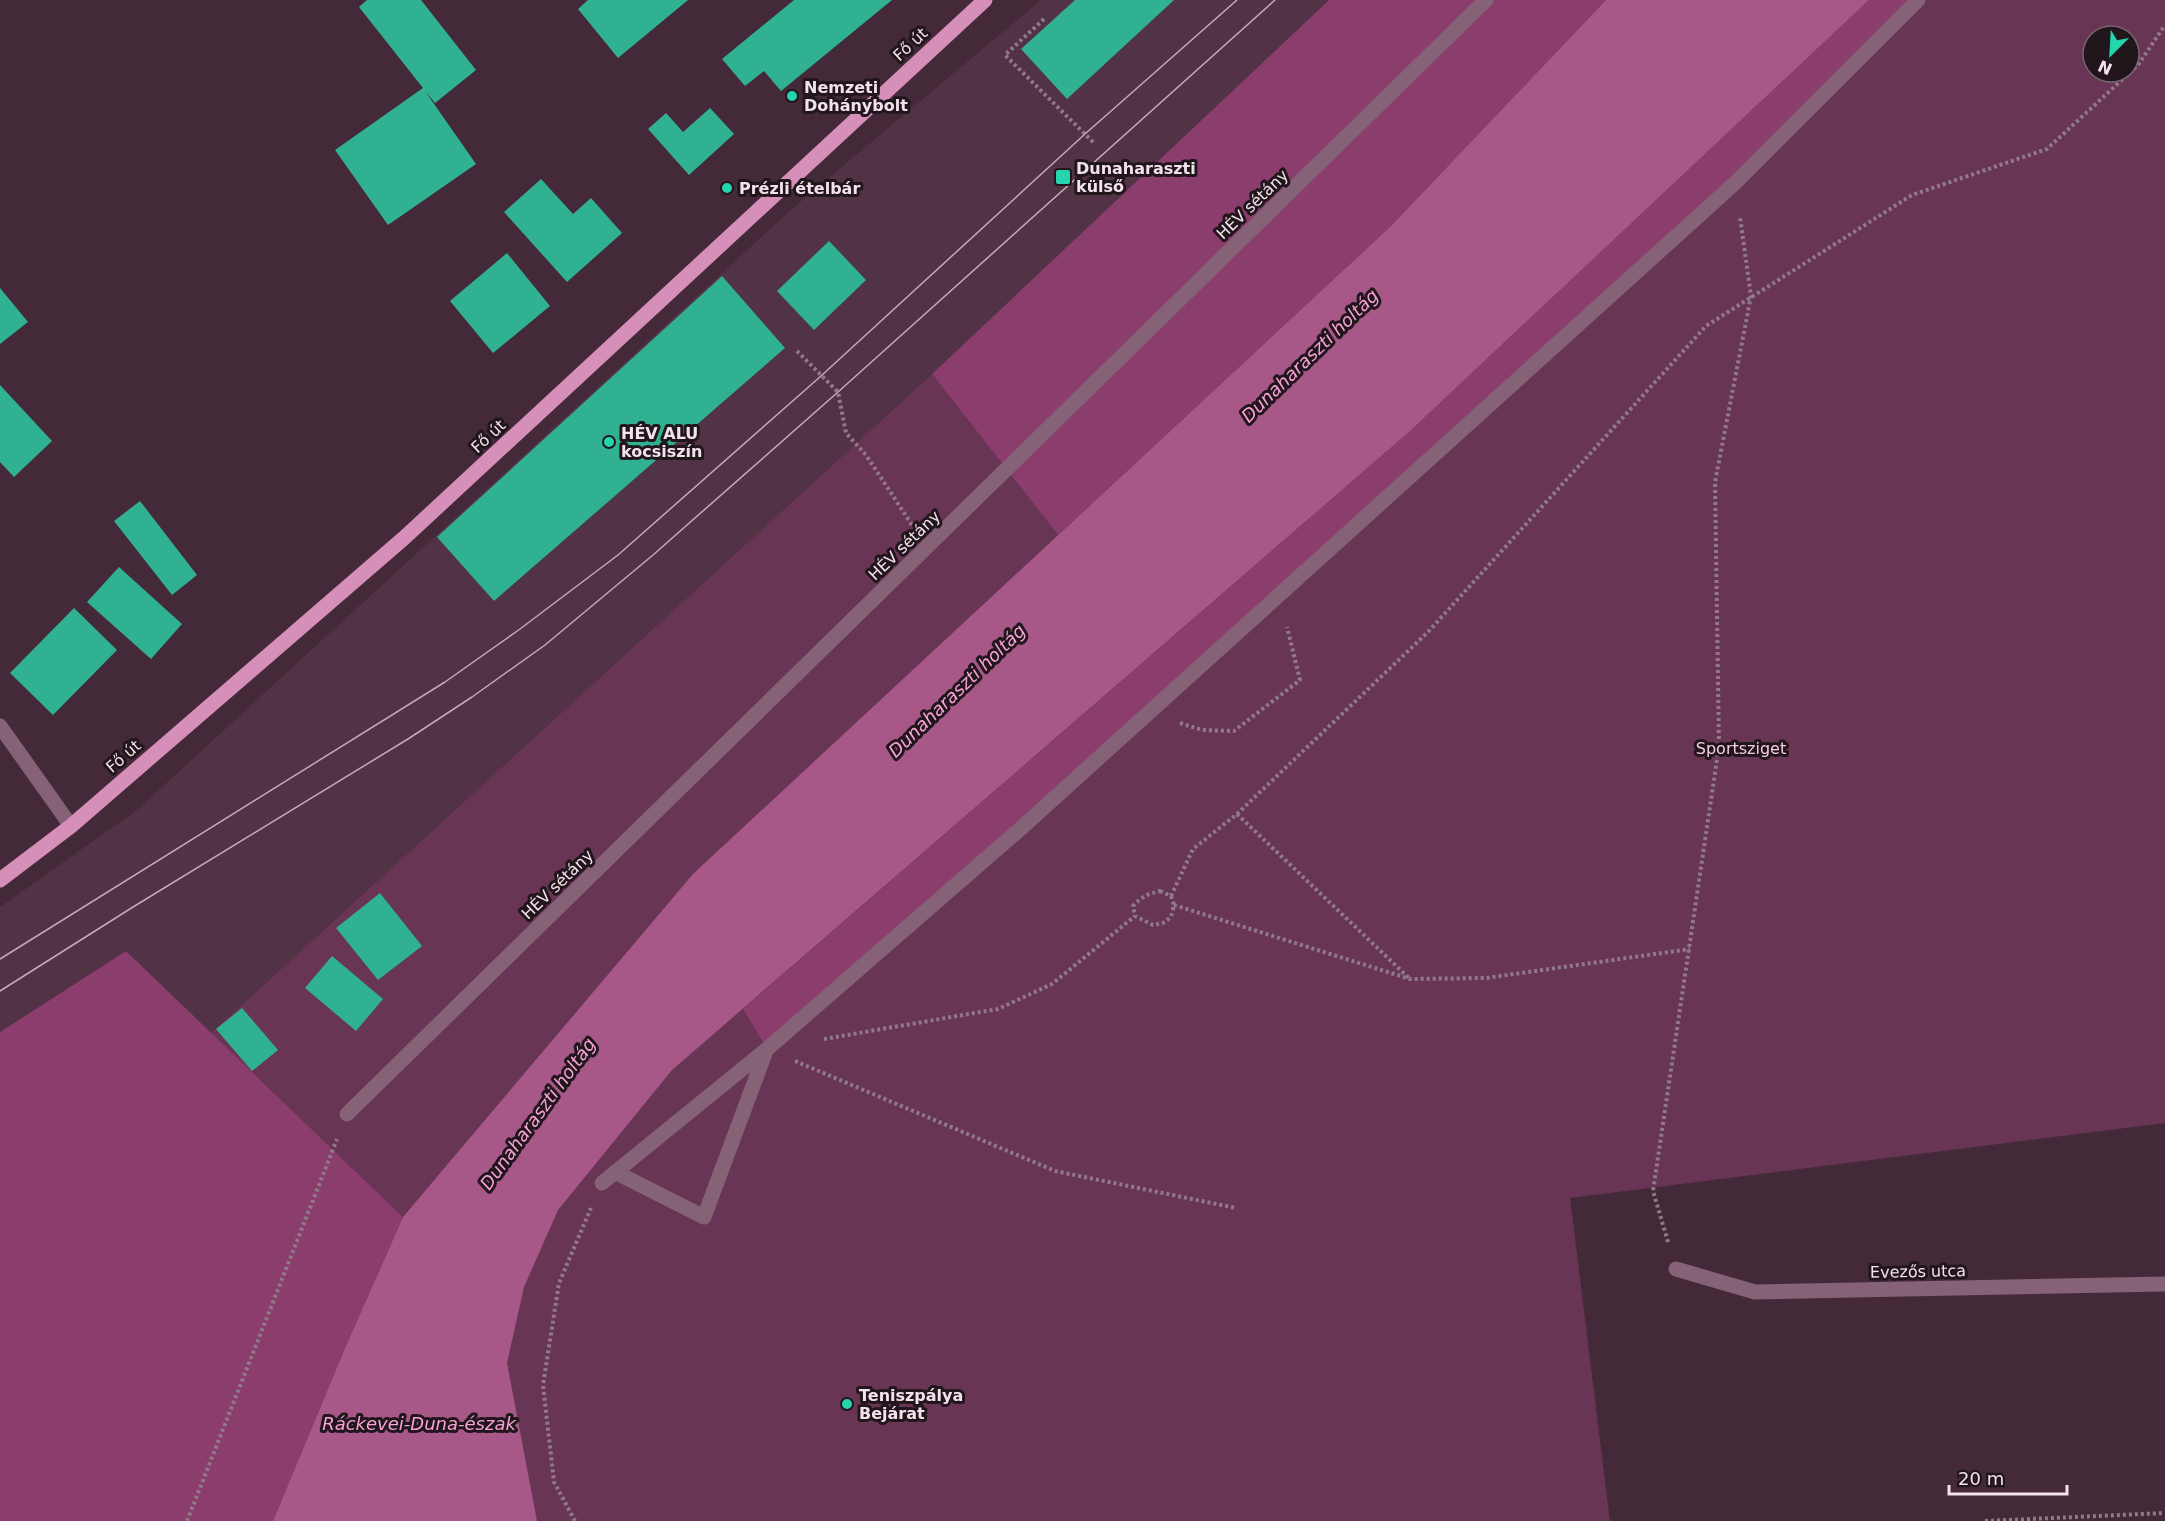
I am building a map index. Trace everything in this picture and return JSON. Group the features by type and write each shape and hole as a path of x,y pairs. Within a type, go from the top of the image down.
{"main road":[{"name":"Fő út","path":"0,880 71,825 404,538 985,0"}],"street":[{"name":"HÉV sétány","path":"347,1114 1486,0"},
{"path":"602,1183 767,1049 1019,830 1735,183 1918,0"},
{"path":"0,726 71,825"},
{"path":"615,1172 704,1217 767,1049"},
{"name":"Evezős utca","path":"1676,1269 1755,1292 2165,1284"}],"path":[{"path":"1044,19 1005,55 1095,144"},
{"path":"1135,916 1153,925 1163,923 1172,917 1174,905 1171,896 1193,849 1237,814 1428,633 1706,326 1912,195 2047,149 2138,65 2165,25"},
{"path":"1676,1269 1653,1191 1719,746 1715,482 1751,296 1735,183"},
{"path":"797,351 838,392 846,433 866,455 927,548"},
{"path":"1159,703 1174,720 1186,726 1202,730 1234,730 1300,680 1278,594"},
{"path":"1237,814 1410,979"},
{"path":"1135,916 1133,906 1148,894 1160,891 1171,896"},
{"path":"1174,905 1410,979 1486,978 1690,950"},
{"path":"813,1041 998,1009 1052,984 1135,916"},
{"path":"767,1049 1055,1171 1236,1208"},
{"path":"187,1521 347,1114"},
{"path":"575,1521 554,1482 543,1385 560,1283 602,1183"},
{"path":"1985,1521 2165,1513"}],"shaded area":[{"path":"1041,0 1329,0 932,374 211,1033 126,951 0,1032 0,907 137,810 794,207"},
{"path":"1329,0 1606,0 1391,226 1058,535 932,374"},
{"path":"1869,0 1918,0 1735,183 767,1049 743,1009 1409,432"},
{"path":"126,951 403,1217 345,1348 273,1521 0,1521 0,1032"}],"green space":[{"name":"Sportsziget","path":"1606,0 1869,0 1409,432 743,1009 767,1049 1924,0 2165,0 2165,1123 1570,1198 1610,1521 273,1521 345,1348 403,1217 211,1033 932,374 1058,535 1391,226"}],"water":[{"name":"Ráckevei-Duna-észak","path":"1606,0 1869,0 1409,432 672,1070 558,1210 524,1287 507,1363 537,1521 273,1521 345,1348 403,1217 693,874 1391,226"}],"building":[{"path":"367,0 421,0 476,70 435,103 425,91 476,164 388,225 335,150 423,88 359,7"},
{"path":"588,0 688,0 618,58 578,9"},
{"path":"794,0 892,0 781,91 764,71 745,86 722,59"},
{"path":"1075,0 1174,0 1067,99 1021,49"},
{"path":"710,108 734,134 689,175 648,129 666,113 683,132"},
{"path":"541,179 573,214 591,198 622,233 567,282 504,212"},
{"path":"829,241 866,280 814,330 777,291"},
{"path":"507,253 550,306 493,353 450,301"},
{"name":"HÉV ALU kocsiszín","path":"722,276 785,348 494,601 437,537"},
{"path":"0,288 28,322 0,344"},
{"path":"0,385 52,441 14,477 0,462"},
{"path":"140,501 197,575 172,595 114,521"},
{"path":"119,567 182,624 151,659 87,602"},
{"path":"74,608 117,650 53,715 10,673"},
{"path":"380,893 422,946 378,980 336,928"},
{"path":"332,956 383,999 356,1031 305,988"},
{"path":"242,1008 278,1050 252,1071 216,1029"}],"tram line":[{"path":"0,959 445,682 618,555 821,376 1085,134 1237,0"},
{"path":"0,991 408,739 545,645 653,555 838,392 1275,0"}],"place":[{"name":"Nemzeti Dohánybolt","path":"792,96"},
{"name":"Dunaharaszti külső","path":"1063,177"},
{"name":"Prézli ételbár","path":"727,188"},
{"name":"HÉV ALU kocsiszín","path":"609,442"},
{"name":"Teniszpálya Bejárat","path":"847,1404"}],"water label":[{"name":"Dunaharaszti holtág","path":"1310,356"},
{"name":"Dunaharaszti holtág","path":"957,691"},
{"name":"Dunaharaszti holtág","path":"538,1114"}]}
